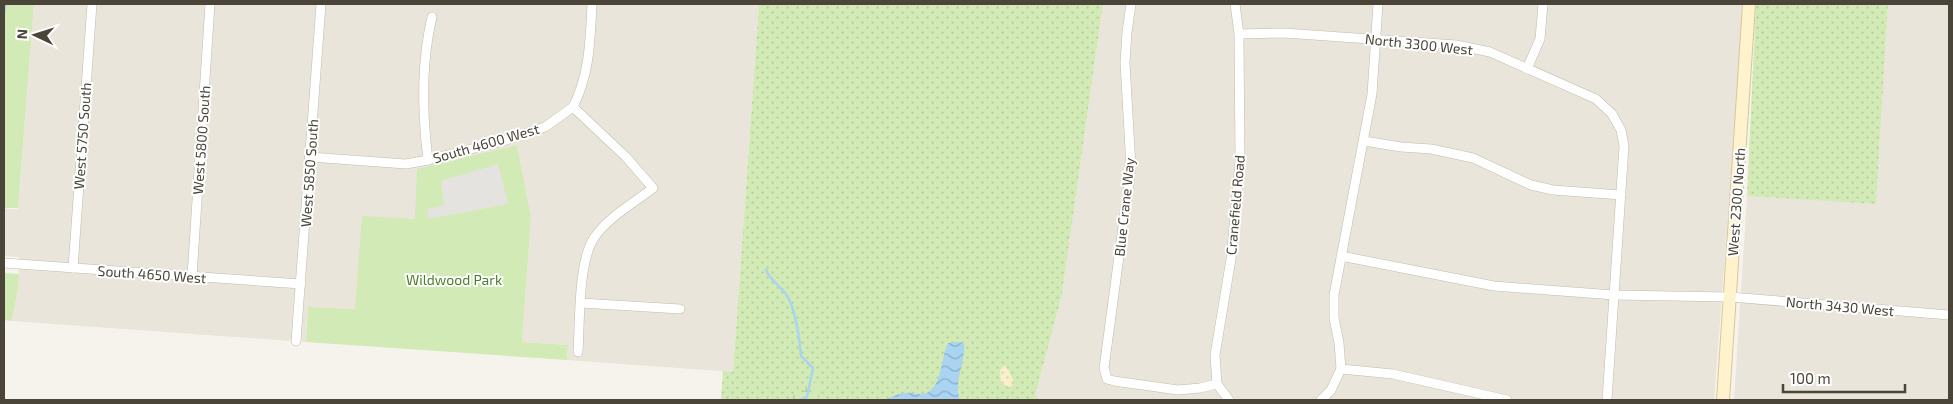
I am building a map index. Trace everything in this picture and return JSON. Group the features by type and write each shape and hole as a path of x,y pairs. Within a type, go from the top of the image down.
{"street":[{"name":"West 5750 South","path":"73,268 92,4"},
{"name":"West 5800 South","path":"192,276 210,4"},
{"name":"West 5850 South","path":"296,341 321,4"},
{"path":"578,352 587,252 594,237 610,221 653,188 626,157 574,107 583,88 588,64 592,4"},
{"name":"Blue Crane Way","path":"1131,4 1125,63 1131,167 1104,368 1108,379 1178,390 1217,384"},
{"name":"Cranefield Road","path":"1217,384 1215,355 1231,259 1240,161 1239,34 1235,4"},
{"path":"1321,400 1331,390 1341,369 1339,343 1334,318 1334,295 1372,94 1378,4"},
{"path":"1527,69 1540,39 1543,4"},
{"name":"West 2300 North","path":"1723,400 1749,4"},
{"path":"428,160 423,116 426,43 432,17"},
{"name":"North 3300 West","path":"1239,34 1284,32 1456,45 1490,52 1596,99 1612,114 1621,130 1624,146 1621,195"},
{"name":"South 4600 West","path":"310,157 406,164 428,160 503,141 545,127 574,107"},
{"path":"1364,141 1401,147 1431,149 1473,158 1531,185 1553,190 1621,195 1607,400"},
{"name":"North 3430 West","path":"1341,256 1494,286 1614,295 1730,298 1949,315"},
{"name":"South 4650 West","path":"4,263 301,284"},
{"path":"581,303 680,308"},
{"path":"1341,369 1393,374 1507,400"},
{"path":"1217,384 1230,400"}],"shaded area":[{"path":"34,4 759,4 733,372 567,360 568,345 522,342 531,217 517,145 415,219 355,309 308,307 306,342 12,321 18,288 19,257 4,256 4,209 18,209"},
{"path":"1103,4 1744,4 1714,400 1039,400 1035,396 1062,294"},
{"path":"1888,4 1949,4 1949,400 1734,400 1747,196 1876,203"},
{"path":"498,164 508,204 429,219 427,209 444,205 441,181"}],"green space":[{"path":"4,4 34,4 18,208 4,208"},
{"path":"759,4 1103,4 1062,294 1035,396 1039,400 721,400 723,371 733,372"},
{"path":"1756,4 1888,4 1876,204 1747,196"},
{"name":"Wildwood Park","path":"517,145 531,217 522,342 568,345 567,360 306,342 308,307 355,309 362,216 415,219 417,169"},
{"path":"4,273 19,274 12,321 4,320"},
{"path":"811,379 821,387 818,400 789,400 792,396"}],"sand":[{"path":"1004,366 1007,367 1013,380 1013,385 1009,387 1001,383 1000,370"}],"water":[{"path":"948,343 964,343 958,386 960,400 884,400 904,393 921,394 929,391 938,380"}],"waterway":[{"path":"4,13 6,4"},
{"path":"766,270 789,299 796,324 801,356 813,368 807,397 800,400"}]}
